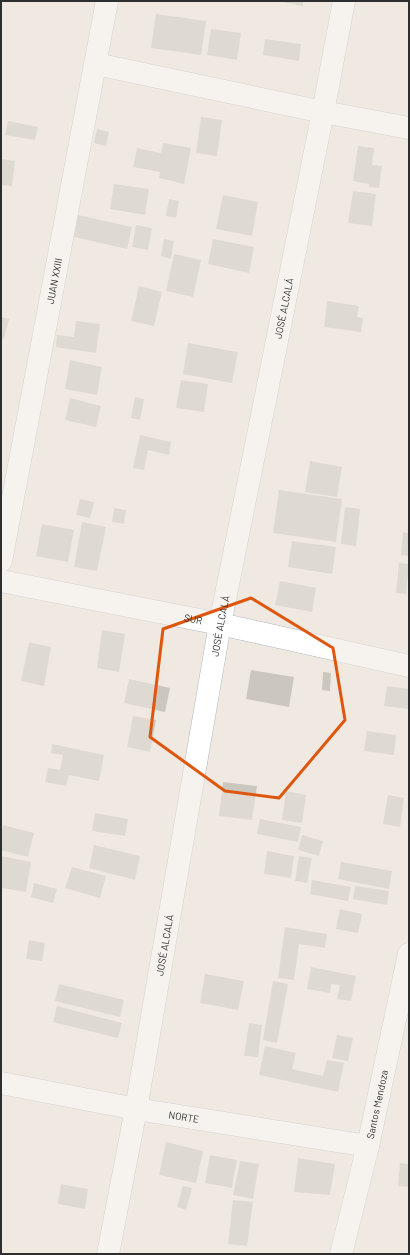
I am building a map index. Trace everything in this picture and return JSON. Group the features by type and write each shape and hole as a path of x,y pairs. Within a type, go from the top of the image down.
{"street":[{"name":"JUAN XXIII","path":"1,561 107,1"},
{"name":"JOSÉ ALCALÁ","path":"108,1254 136,1109 220,624 344,1"},
{"path":"96,64 323,112 409,128"},
{"name":"SUR","path":"1,581 220,624 409,666"},
{"name":"Santos Mendoza","path":"341,1254 368,1146 409,954"},
{"name":"NORTE","path":"1,1083 136,1109 368,1146"}],"highlighted area":[{"path":"251,598 333,648 345,720 279,798 225,791 150,737 163,629"}],"building":[{"path":"278,1 303,1 303,6"},
{"path":"156,14 206,21 201,55 151,48"},
{"path":"211,29 241,33 237,60 207,55"},
{"path":"265,39 301,44 299,61 263,55"},
{"path":"201,117 222,120 217,156 196,153"},
{"path":"8,121 38,127 35,140 5,135"},
{"path":"97,129 109,132 106,146 94,143"},
{"path":"163,143 191,148 184,184 159,178 160,172 133,167 137,148 161,153"},
{"path":"358,146 374,148 372,165 382,166 379,188 369,187 369,184 353,181"},
{"path":"1,159 15,161 12,186 1,185"},
{"path":"114,184 149,189 145,215 110,209"},
{"path":"353,191 376,194 372,226 348,223"},
{"path":"223,195 258,202 252,236 216,229"},
{"path":"169,199 179,201 176,218 166,216"},
{"path":"78,215 132,227 127,249 74,237"},
{"path":"136,225 152,228 148,250 132,247"},
{"path":"164,239 174,241 171,259 161,256"},
{"path":"213,239 254,247 249,273 208,264"},
{"path":"174,254 201,260 193,297 166,291"},
{"path":"139,286 162,292 154,326 131,321"},
{"path":"327,301 359,306 357,317 363,318 361,332 324,327"},
{"path":"1,317 9,319 4,339 1,338"},
{"path":"76,321 100,324 96,353 56,347 57,335 74,337"},
{"path":"188,343 238,352 232,383 183,374"},
{"path":"70,360 102,367 97,395 65,389"},
{"path":"181,380 208,384 204,412 176,408"},
{"path":"135,397 144,399 140,420 131,418"},
{"path":"70,398 101,406 96,427 65,420"},
{"path":"140,435 171,442 169,455 148,450 144,470 133,468"},
{"path":"310,461 342,467 337,497 305,492"},
{"path":"279,490 342,499 336,542 273,533"},
{"path":"80,499 94,502 90,518 76,515"},
{"path":"345,507 360,509 356,546 341,544"},
{"path":"114,508 126,510 124,524 112,522"},
{"path":"82,522 106,527 97,571 74,567"},
{"path":"42,524 74,530 68,562 36,556"},
{"path":"403,532 409,533 409,556 401,555"},
{"path":"292,541 336,547 332,574 288,567"},
{"path":"399,563 409,564 406,594 396,593"},
{"path":"280,581 316,588 312,612 275,605"},
{"path":"102,630 125,634 119,672 97,668"},
{"path":"29,642 51,647 44,686 21,681"},
{"path":"251,670 294,677 289,707 246,699"},
{"path":"323,672 331,673 330,691 322,690"},
{"path":"129,679 170,688 165,712 124,703"},
{"path":"387,686 409,689 409,709 384,706"},
{"path":"133,716 156,720 150,752 127,747"},
{"path":"367,731 396,735 394,755 364,751"},
{"path":"52,744 104,755 99,781 69,775 66,786 45,782 48,768 60,770 63,755 51,753"},
{"path":"223,782 257,786 252,820 219,816"},
{"path":"286,791 306,795 302,823 282,820"},
{"path":"388,795 404,798 400,827 383,824"},
{"path":"95,813 128,819 125,836 92,831"},
{"path":"260,819 301,827 298,842 257,834"},
{"path":"3,825 34,833 28,857 1,850 1,834"},
{"path":"302,835 323,841 319,856 298,850"},
{"path":"94,845 140,856 135,880 89,868"},
{"path":"267,851 294,856 291,878 264,874"},
{"path":"1,856 31,862 26,892 1,888"},
{"path":"299,856 312,858 307,883 295,881"},
{"path":"341,862 392,871 389,889 338,879"},
{"path":"72,867 106,876 100,898 65,888"},
{"path":"312,880 351,887 348,901 310,894"},
{"path":"34,883 57,889 53,903 31,897"},
{"path":"355,886 389,891 387,905 353,899"},
{"path":"340,909 362,914 358,933 336,929"},
{"path":"285,927 327,934 325,948 299,944 294,980 278,978"},
{"path":"29,940 45,943 42,961 26,959"},
{"path":"311,967 356,976 351,1001 337,999 340,985 331,984 330,993 307,989"},
{"path":"205,974 244,981 238,1010 200,1003"},
{"path":"273,981 288,984 277,1043 263,1040"},
{"path":"59,984 124,1000 120,1017 55,1001"},
{"path":"57,1006 122,1023 118,1038 53,1022"},
{"path":"249,1023 262,1025 258,1057 244,1056"},
{"path":"337,1035 353,1038 348,1061 332,1058"},
{"path":"265,1046 296,1053 292,1069 323,1076 327,1060 344,1063 338,1092 259,1075"},
{"path":"166,1142 203,1151 196,1183 159,1175"},
{"path":"210,1155 237,1160 232,1188 205,1183"},
{"path":"298,1158 335,1164 330,1195 294,1192"},
{"path":"240,1161 259,1164 253,1199 233,1195"},
{"path":"400,1163 409,1164 409,1187 398,1186"},
{"path":"61,1184 88,1189 85,1209 58,1204"},
{"path":"183,1186 192,1188 186,1210 177,1207"},
{"path":"233,1200 253,1202 247,1246 228,1244"}]}
